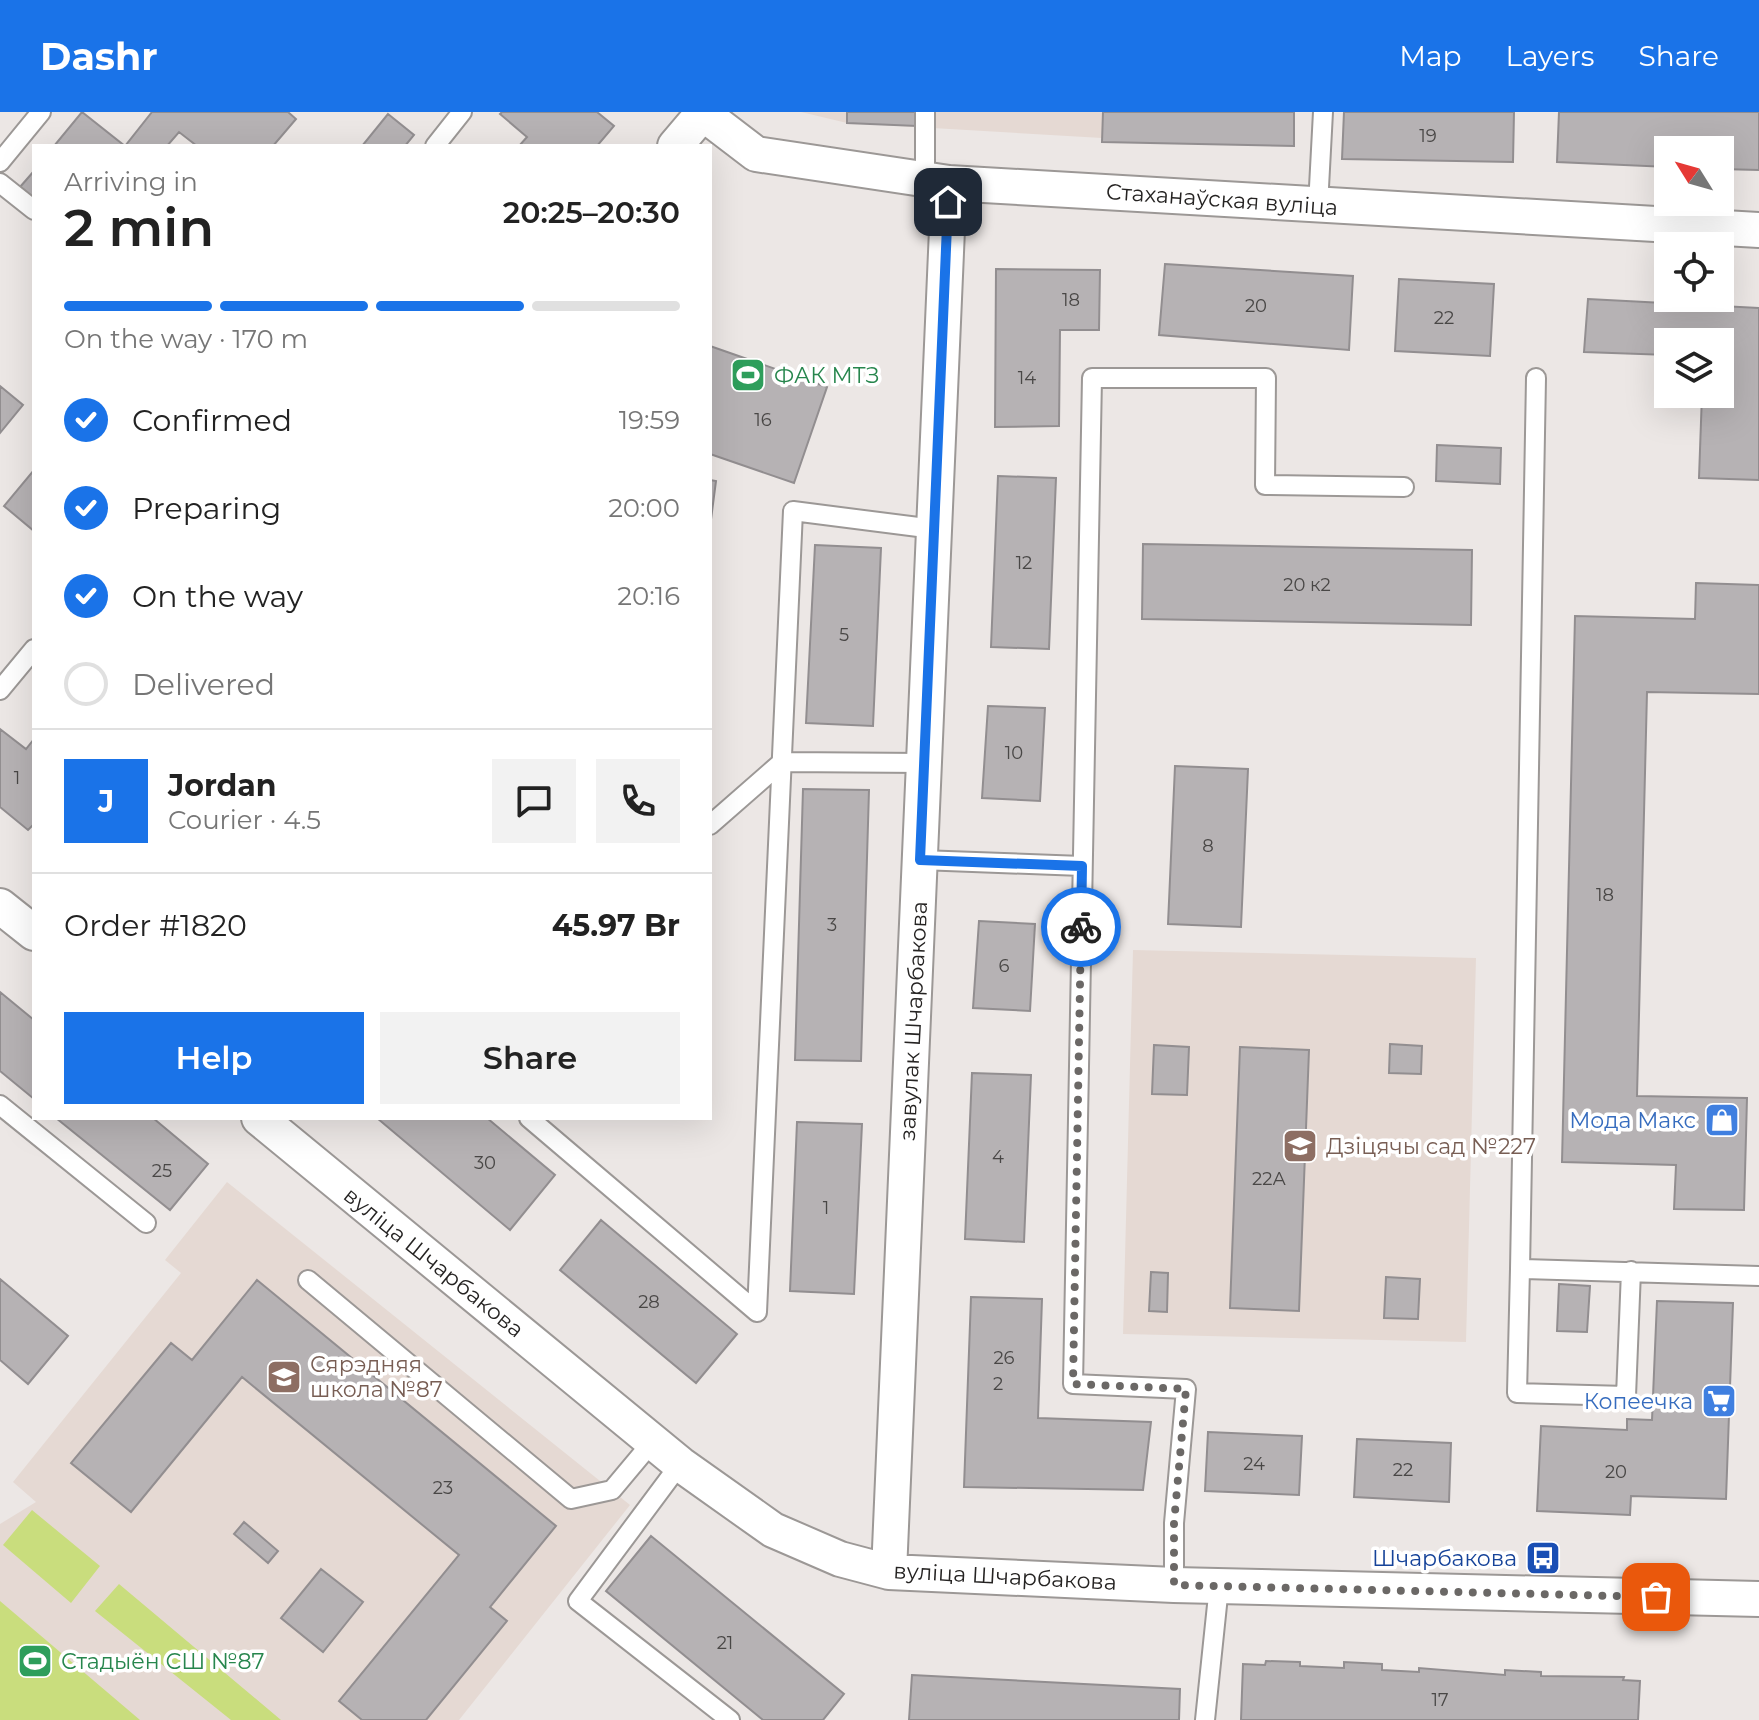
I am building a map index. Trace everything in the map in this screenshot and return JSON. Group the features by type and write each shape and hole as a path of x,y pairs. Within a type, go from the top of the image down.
{"street":[{"name":"Стаханаўская вуліца","path":"702,113 756,154 937,182 1759,230"},
{"path":"677,144 702,113"},
{"name":"завулак Шчарбакова","path":"889,1572 934,529 937,182"},
{"name":"вуліца Шчарбакова","path":"261,1120 680,1464 773,1530 840,1559 889,1572 1174,1585 1759,1599"}],"lane":[{"path":"0,162 41,112"},
{"path":"437,144 462,112"},
{"path":"925,112 937,182"},
{"path":"1318,206 1323,112"},
{"path":"0,183 32,208"},
{"path":"1174,1585 1174,1523 1186,1389 1073,1384 1092,378 1266,378 1265,485 1404,487"},
{"path":"1536,378 1517,1393 1626,1396 1631,1271"},
{"path":"531,1120 757,1312 793,511 934,529"},
{"path":"0,690 32,651"},
{"path":"712,823 782,762 925,763"},
{"path":"920,860 1082,866"},
{"path":"0,1105 146,1223"},
{"path":"1520,1269 1759,1276"},
{"path":"308,1280 571,1499 612,1490 653,1441"},
{"path":"680,1464 578,1601 730,1720"},
{"path":"1205,1720 1219,1586"}],"shaded area":[{"path":"801,112 1103,112 1102,138 847,123"},
{"name":"Дзіцячы сад №227","path":"1133,950 1476,958 1466,1342 1123,1334"},
{"name":"Сярэдняя школа №87","path":"227,1182 630,1505 459,1720 0,1720 0,1524 36,1502 13,1482 181,1273 165,1260"}],"green space":[{"path":"32,1510 100,1566 71,1603 3,1545"},
{"path":"119,1584 281,1720 231,1720 95,1611"},
{"name":"Стадыён СШ №87","path":"0,1601 140,1720 0,1720"}],"building":[{"path":"82,112 122,144 56,144"},
{"path":"152,112 288,112 296,119 275,144 194,144 179,132 169,144 127,144"},
{"path":"597,112 614,126 599,144 521,144 527,137 500,114"},
{"path":"847,112 917,112 917,126 847,123"},
{"path":"1103,112 1294,112 1294,146 1102,142"},
{"path":"1344,112 1514,112 1513,162 1342,159"},
{"path":"1559,112 1759,112 1759,170 1734,169 1734,136 1654,136 1654,166 1557,162"},
{"path":"388,114 414,135 407,144 364,144"},
{"path":"32,173 32,197 20,187"},
{"path":"1165,264 1353,276 1349,350 1159,335"},
{"path":"996,269 1100,270 1099,330 1060,330 1059,426 995,427"},
{"path":"1399,279 1494,284 1490,356 1395,351"},
{"path":"1588,299 1654,302 1654,312 1734,312 1734,307 1759,308 1759,480 1699,478 1702,408 1734,408 1734,328 1654,328 1654,354 1584,352"},
{"path":"712,347 827,387 794,483 712,455"},
{"path":"0,386 23,405 0,433"},
{"path":"1437,445 1501,448 1500,484 1436,481"},
{"path":"32,472 32,529 4,506"},
{"path":"998,476 1056,478 1049,649 991,647"},
{"path":"712,480 716,481 712,512"},
{"path":"1143,544 1472,550 1471,625 1142,619"},
{"path":"815,545 881,548 873,726 806,723"},
{"path":"1696,583 1759,585 1759,694 1647,692 1637,1096 1747,1098 1744,1210 1674,1209 1676,1165 1562,1162 1575,616 1695,619"},
{"path":"988,706 1045,708 1040,801 982,798"},
{"path":"0,729 26,749 32,742 32,826 28,830 0,807"},
{"path":"1175,766 1248,769 1241,927 1168,924"},
{"path":"803,789 869,790 861,1061 795,1060"},
{"path":"979,921 1035,924 1030,1011 973,1008"},
{"path":"0,992 32,1018 32,1097 0,1071"},
{"path":"1390,1044 1422,1046 1421,1074 1389,1073"},
{"path":"1154,1045 1189,1047 1187,1095 1152,1094"},
{"path":"1240,1047 1309,1050 1299,1311 1230,1308"},
{"path":"972,1073 1031,1075 1024,1242 965,1239"},
{"path":"58,1120 155,1120 208,1164 170,1210"},
{"path":"379,1120 489,1120 555,1175 510,1230"},
{"path":"797,1122 862,1124 854,1294 790,1291"},
{"path":"601,1220 737,1334 696,1383 560,1270"},
{"path":"1151,1272 1168,1273 1167,1312 1149,1311"},
{"path":"1386,1277 1420,1279 1418,1319 1384,1318"},
{"path":"0,1279 68,1336 28,1384 0,1360"},
{"path":"257,1280 556,1526 490,1607 507,1621 426,1720 362,1720 339,1701 459,1555 242,1377 131,1512 71,1463 171,1343 192,1360"},
{"path":"1559,1284 1590,1286 1587,1332 1557,1331"},
{"path":"971,1297 1042,1299 1038,1418 1151,1422 1143,1490 964,1487"},
{"path":"1657,1301 1733,1303 1726,1499 1631,1496 1630,1515 1537,1511 1541,1426 1627,1430 1627,1419 1652,1420"},
{"path":"1208,1432 1302,1436 1299,1495 1205,1491"},
{"path":"1357,1439 1451,1443 1449,1502 1354,1497"},
{"path":"244,1522 278,1551 268,1563 234,1534"},
{"path":"651,1536 844,1694 823,1720 763,1720 606,1591"},
{"path":"321,1569 363,1602 323,1652 281,1618"},
{"path":"1266,1661 1344,1668 1344,1662 1382,1664 1382,1670 1419,1672 1419,1668 1505,1675 1505,1670 1541,1672 1541,1676 1624,1677 1623,1680 1640,1681 1638,1720 1241,1720 1243,1664 1265,1665"},
{"path":"912,1675 1180,1689 1179,1720 909,1720"}],"way so far":[{"path":"1081,927 1073,1384 1186,1389 1174,1523 1174,1585 1656,1597"}],"place":[{"name":"ФАК МТЗ","path":"748,375"},
{"name":"Мода Макс","path":"1722,1120"},
{"name":"Дзіцячы сад №227","path":"1300,1146"},
{"name":"Сярэдняя школа №87","path":"284,1377"},
{"name":"Копеечка","path":"1719,1401"},
{"name":"Шчарбакова","path":"1543,1558"},
{"name":"Стадыён СШ №87","path":"35,1661"}],"route":[{"path":"948,202 920,860 1082,866 1081,927"}]}
